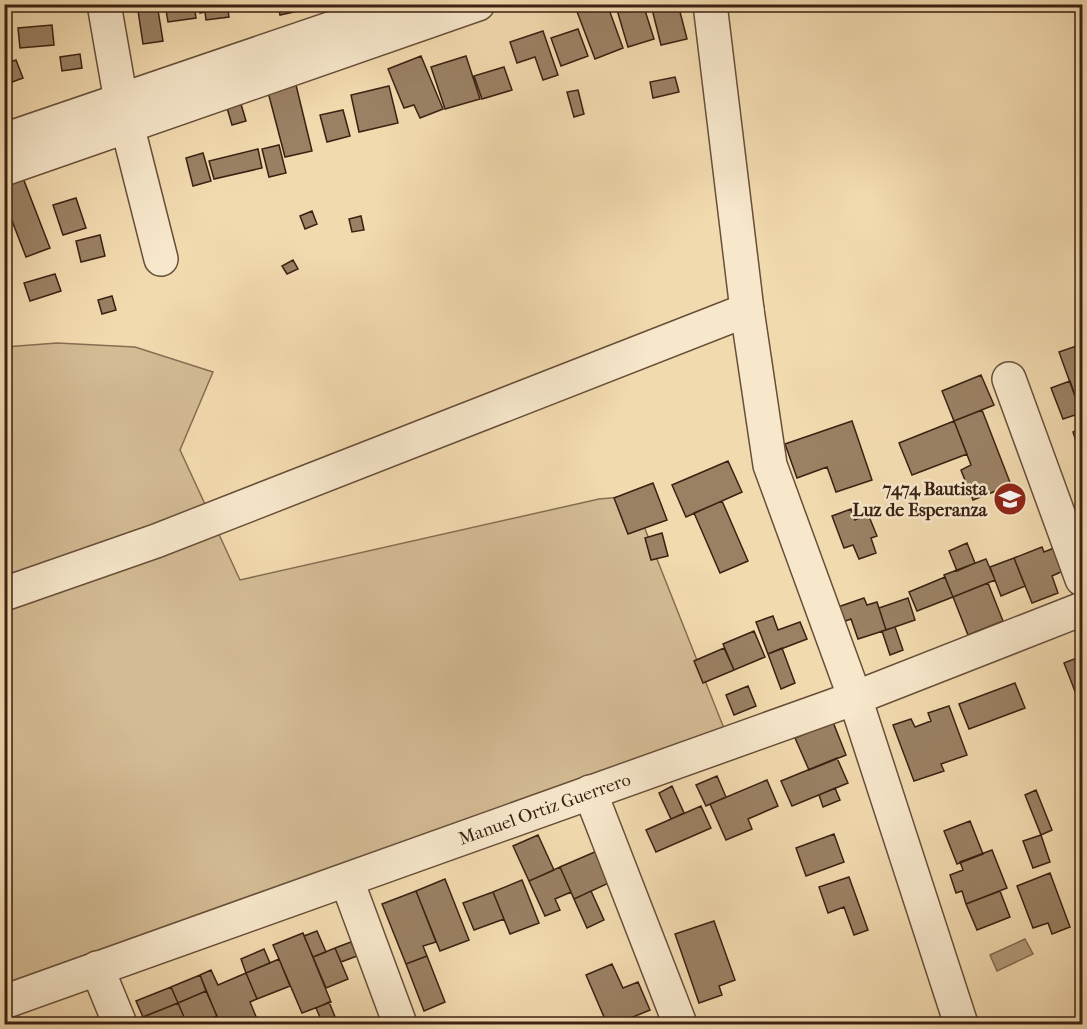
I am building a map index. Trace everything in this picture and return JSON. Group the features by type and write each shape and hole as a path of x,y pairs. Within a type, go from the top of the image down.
{"street":[{"path":"104,4 124,114 161,259"},
{"path":"4,169 124,114 403,4"},
{"path":"4,140 124,114 478,4"},
{"path":"711,4 747,310 770,465 855,698 961,1024"},
{"path":"4,594 156,541 747,310"},
{"path":"1009,379 1083,579"},
{"name":"Manuel Ortiz Guerrero","path":"4,1002 855,698 1083,609"},
{"path":"590,792 680,1024"},
{"path":"347,881 400,1024"},
{"path":"98,968 120,1024"}],"shaded area":[{"path":"57,343 135,347 213,372 180,450 240,580 599,499 632,496 725,731 5,991 5,347"},
{"path":"1025,939 1033,954 997,971 990,955"}],"building":[{"path":"137,4 157,4 163,41 143,44"},
{"path":"165,4 194,4 196,18 168,22"},
{"path":"199,4 227,4 229,17 206,20 205,12 200,13"},
{"path":"278,4 302,4 303,10 280,15"},
{"path":"311,4 334,4 313,10"},
{"path":"588,4 607,4 623,48 595,59 576,9"},
{"path":"643,4 654,39 628,47 617,10"},
{"path":"678,4 687,39 661,45 652,9"},
{"path":"52,25 54,45 20,48 18,28"},
{"path":"578,29 588,56 561,66 551,38"},
{"path":"543,31 558,75 543,80 535,57 517,63 510,42"},
{"path":"80,54 82,68 62,71 60,57"},
{"path":"421,56 443,109 420,118 414,105 404,108 388,69"},
{"path":"466,56 480,99 445,109 431,67"},
{"path":"16,60 23,78 4,85 4,64"},
{"path":"504,67 512,90 482,99 474,76"},
{"path":"675,77 679,92 653,98 650,82"},
{"path":"296,85 312,151 285,157 268,92"},
{"path":"389,86 398,123 359,132 351,95"},
{"path":"578,90 584,114 574,117 567,92"},
{"path":"241,104 246,121 232,125 227,108"},
{"path":"343,110 350,136 327,142 320,115"},
{"path":"279,145 286,173 269,177 262,149"},
{"path":"258,149 262,168 214,179 209,161"},
{"path":"203,153 211,181 193,186 186,158"},
{"path":"23,178 50,248 26,257 4,200 4,185"},
{"path":"76,198 86,228 63,235 53,205"},
{"path":"312,211 317,224 305,229 300,216"},
{"path":"361,216 364,230 352,232 349,219"},
{"path":"100,235 105,256 81,262 76,241"},
{"path":"293,260 298,269 287,274 282,266"},
{"path":"55,274 61,291 30,301 24,283"},
{"path":"112,296 116,310 102,314 98,300"},
{"path":"1082,344 1082,412 1081,413 1059,352"},
{"path":"981,375 994,405 954,421 942,391"},
{"path":"1070,381 1081,413 1063,419 1051,388"},
{"path":"982,410 1011,485 973,500 961,470 971,465 954,421"},
{"path":"852,421 872,480 836,492 827,467 797,478 785,444"},
{"path":"954,421 967,454 912,475 899,443"},
{"path":"1082,429 1082,460 1073,432"},
{"path":"728,461 742,492 686,517 672,485"},
{"path":"653,483 667,520 628,534 614,498"},
{"path":"722,501 748,561 720,573 694,513"},
{"path":"851,509 855,520 868,514 877,536 871,538 876,553 859,559 853,545 844,548 832,516"},
{"path":"662,533 668,556 651,560 645,538"},
{"path":"967,543 975,563 957,571 949,551"},
{"path":"1042,547 1044,552 1054,548 1063,571 1052,576 1058,593 1032,603 1014,558"},
{"path":"1014,558 1025,586 1001,596 990,567"},
{"path":"986,559 995,580 953,597 944,575"},
{"path":"945,577 953,597 917,611 909,592"},
{"path":"988,583 1003,621 968,635 953,597"},
{"path":"864,598 867,605 877,602 886,630 858,639 851,619 840,623 835,608"},
{"path":"908,598 915,620 886,630 879,608"},
{"path":"773,616 778,630 800,622 807,639 768,654 756,622"},
{"path":"895,627 903,650 890,655 882,631"},
{"path":"754,631 765,657 734,670 723,644"},
{"path":"724,648 734,670 703,683 694,661"},
{"path":"782,648 795,683 781,689 768,654"},
{"path":"1082,656 1082,706 1081,707 1064,663"},
{"path":"1015,683 1025,708 969,729 959,704"},
{"path":"748,686 756,706 734,715 726,695"},
{"path":"949,706 967,755 941,764 944,771 914,781 893,725 911,719 915,727 931,721 928,713"},
{"path":"833,722 846,755 809,770 795,738"},
{"path":"837,758 848,783 792,806 781,781"},
{"path":"717,776 726,797 706,806 696,785"},
{"path":"767,780 778,806 748,819 752,829 726,840 710,804"},
{"path":"672,786 684,813 671,819 659,793"},
{"path":"835,788 840,800 823,807 819,795"},
{"path":"1036,790 1052,830 1041,835 1025,795"},
{"path":"701,806 711,828 656,852 646,830"},
{"path":"970,821 983,854 957,864 944,831"},
{"path":"834,834 844,862 806,876 796,848"},
{"path":"538,835 554,870 529,881 513,846"},
{"path":"1041,835 1050,862 1033,868 1023,841"},
{"path":"992,850 1007,888 966,904 962,891 956,893 950,875 963,870 960,862"},
{"path":"597,851 611,882 574,899 560,867"},
{"path":"560,867 571,892 555,899 560,910 545,916 529,881"},
{"path":"1050,873 1070,927 1052,934 1048,923 1033,928 1017,886"},
{"path":"849,877 868,930 854,935 844,907 828,913 819,887"},
{"path":"445,879 469,940 440,951 416,891"},
{"path":"522,880 539,923 510,934 493,892"},
{"path":"416,891 436,942 423,946 427,956 406,964 382,904"},
{"path":"591,891 604,920 587,928 574,899"},
{"path":"1000,891 1010,917 977,930 966,904"},
{"path":"493,892 504,919 474,930 463,903"},
{"path":"714,921 735,980 719,986 722,995 699,1003 675,934"},
{"path":"317,931 326,952 313,957 304,936"},
{"path":"303,933 331,1002 302,1013 273,945"},
{"path":"351,942 357,956 341,962 335,948"},
{"path":"335,948 348,979 326,988 313,957"},
{"path":"264,949 270,963 246,973 241,959"},
{"path":"427,956 445,1002 424,1011 406,964"},
{"path":"279,959 290,986 257,999 246,973"},
{"path":"612,964 623,988 638,982 650,1010 616,1024 607,1024 586,975"},
{"path":"211,970 218,985 246,973 257,999 250,1002 259,1024 220,1024 200,975"},
{"path":"200,975 206,991 178,1003 171,987"},
{"path":"171,987 178,1003 143,1017 136,1001"},
{"path":"206,991 217,1016 196,1024 187,1024 178,1003"},
{"path":"329,1002 338,1024 323,1024 316,1008"},
{"path":"178,1003 187,1024 146,1024 143,1017"}],"place":[{"name":"7474 Bautista Luz de Esperanza","path":"1010,499"}]}
